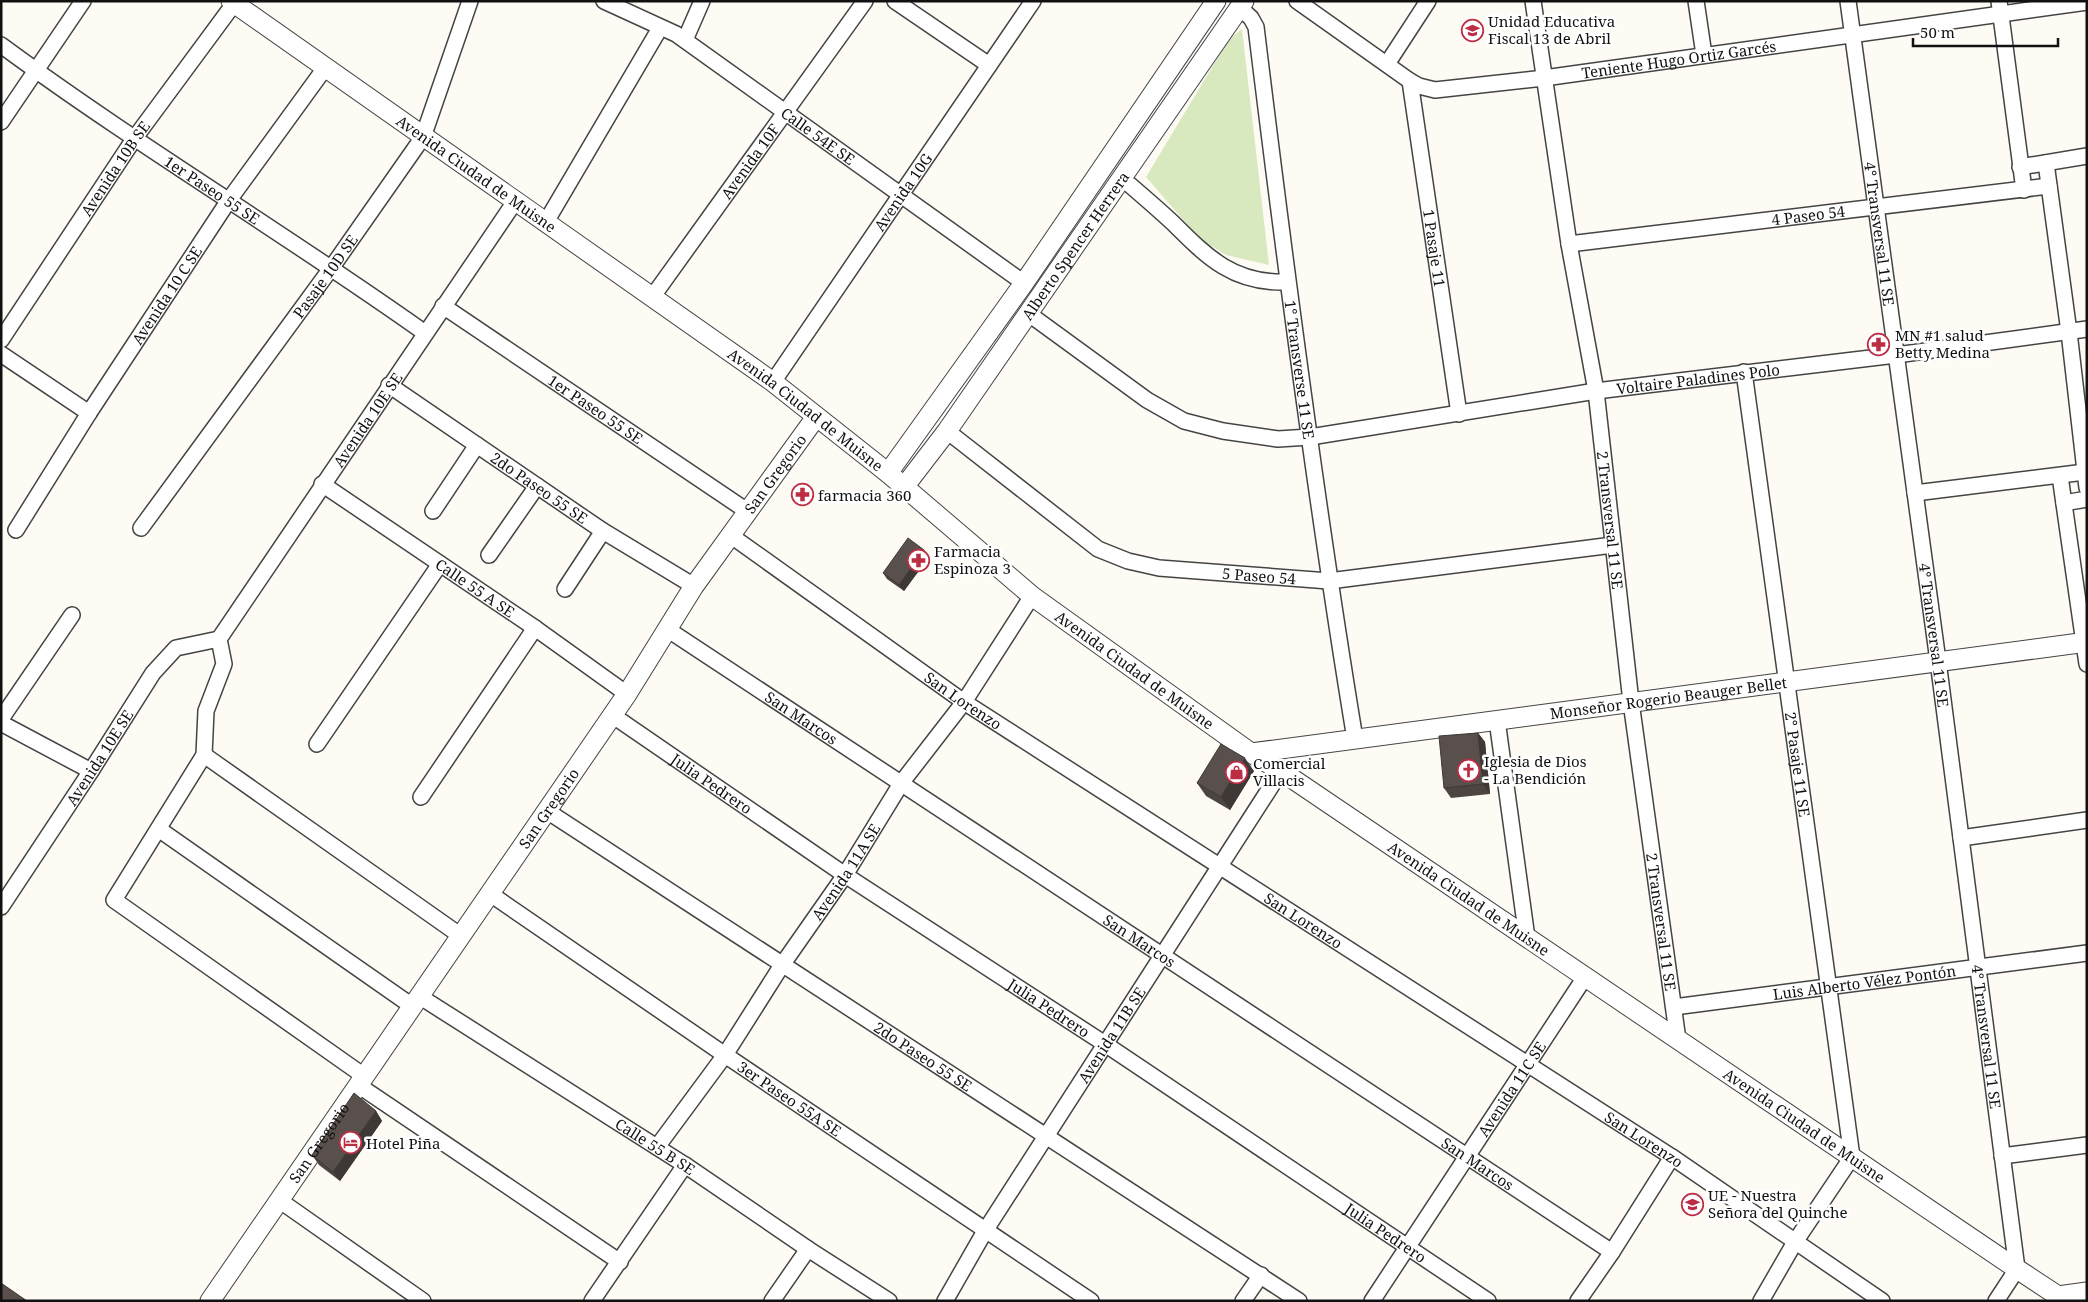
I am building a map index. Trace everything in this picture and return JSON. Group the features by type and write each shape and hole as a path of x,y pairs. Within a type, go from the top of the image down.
{"street":[{"path":"1,122 83,1"},
{"name":"Pasaje 10D SE","path":"141,528 332,267 423,137 470,1"},
{"name":"Calle 54E SE","path":"604,1 685,40 1024,283"},
{"path":"685,40 702,1"},
{"name":"Avenida 10F","path":"653,296 865,1"},
{"path":"895,1 990,65"},
{"name":"Avenida 10G","path":"773,382 1033,1"},
{"name":"Alberto Spencer Herrera","path":"888,473 1024,283 1216,1"},
{"name":"Teniente Hugo Ortiz Garcés","path":"1297,1 1410,81 1419,86 1435,90 1544,78 1852,35 2000,8 2087,2"},
{"path":"1387,64 1428,1"},
{"name":"2 Transversal 11 SE","path":"1533,1 1569,244 1596,391 1631,702 1678,1040"},
{"path":"1696,1 1704,55"},
{"name":"4° Transversal 11 SE","path":"1848,1 1938,661 2017,1269"},
{"name":"Avenida Ciudad de Muisne","path":"234,2 325,68 653,296 773,382 904,486 1032,596 1251,753 1281,771 1585,978 2062,1298"},
{"name":"Avenida 10B SE","path":"1,340 134,139 234,2"},
{"name":"Alberto Spencer Herrera","path":"904,486 947,431 1029,314 1241,4"},
{"name":"1° Transverse 11 SE","path":"1241,4 1256,27 1287,282 1329,581 1355,739"},
{"path":"2000,8 2024,190"},
{"path":"546,222 660,28"},
{"name":"1er Paseo 55 SE","path":"1,45 134,139 332,267 425,333"},
{"name":"Avenida 10 C SE","path":"16,530 89,412 229,200 325,68"},
{"name":"1 Pasaje 11","path":"1410,81 1459,414"},
{"path":"2020,167 2087,156"},
{"path":"2046,163 2069,332 2087,488"},
{"path":"1130,185 1208,258 1225,269 1261,282 1287,282"},
{"name":"4 Paseo 54","path":"1569,244 2049,186"},
{"name":"Avenida 10E SE","path":"1,906 91,771 153,673 176,648 219,639 322,484 516,200"},
{"name":"1er Paseo 55 SE","path":"443,306 747,511"},
{"name":"Voltaire Paladines Polo","path":"1029,314 1147,400 1184,421 1223,431 1278,439 1310,437 1596,391 2087,330"},
{"path":"1,354 89,412"},
{"name":"2° Pasaje 11 SE","path":"1744,372 1852,1157"},
{"name":"2do Paseo 55 SE","path":"389,385 603,531 694,586"},
{"name":"San Gregorio","path":"279,1200 627,694 694,586 816,417"},
{"name":"5 Paseo 54","path":"947,431 1098,549 1128,561 1159,568 1329,581 1613,545"},
{"path":"433,511 477,445"},
{"path":"1915,493 2085,472"},
{"path":"2060,476 2087,664"},
{"name":"Calle 55 A SE","path":"322,484 535,628 627,694"},
{"path":"489,555 537,486"},
{"path":"2064,503 2087,499"},
{"path":"565,589 603,531"},
{"name":"San Lorenzo","path":"730,535 964,702 1672,1157 1882,1301"},
{"path":"317,744 440,564"},
{"name":"Avenida 11A SE","path":"657,1147 725,1055 782,965 845,875 902,782 964,702 1032,596"},
{"path":"1,719 72,615"},
{"path":"421,797 535,628"},
{"name":"San Marcos","path":"667,629 902,782 1161,956 1468,1155 1612,1252"},
{"path":"219,639 224,664 206,711 204,755 160,830 114,900 361,1081 620,1262"},
{"name":"Monseñor Rogerio Beauger Bellet","path":"1251,753 2085,642"},
{"name":"Julia Pedrero","path":"612,715 845,875 1105,1044 1488,1301"},
{"path":"1497,720 1527,938"},
{"path":"1,724 91,771"},
{"path":"204,755 461,936"},
{"name":"Avenida 11B SE","path":"945,1301 985,1231 1281,771"},
{"name":"2do Paseo 55 SE","path":"547,811 1300,1301"},
{"path":"1961,838 2087,820"},
{"name":"Calle 55 B SE","path":"160,830 416,1001 657,1147 808,1250 889,1301"},
{"name":"3er Paseo 55A SE","path":"489,893 725,1055 1091,1301"},
{"name":"Luis Alberto Vélez Pontón","path":"1674,1007 2087,953"},
{"name":"Avenida 11C SE","path":"1372,1301 1585,978"},
{"path":"2002,1156 2087,1145"},
{"path":"1578,1301 1612,1252 1672,1157"},
{"path":"1761,1301 1796,1242 1852,1157"},
{"path":"592,1301 685,1165"},
{"path":"210,1301 279,1200 422,1301"},
{"path":"772,1301 808,1250"},
{"path":"1996,1301 2017,1269"},
{"path":"1243,1301 1260,1275"},
{"path":"2062,1298 2087,1292"}],"green space":[{"path":"1242,29 1269,265 1226,255 1199,238 1146,177 1229,39"}],"building":[{"path":"908,538 924,550 899,585 883,573"},
{"name":"Iglesia de Dios - La Bendición","path":"1478,733 1483,784 1444,788 1439,736"},
{"path":"1221,744 1245,758 1221,797 1197,783"},
{"path":"354,1093 376,1111 333,1172 312,1155"},
{"path":"1,1283 27,1301 1,1301"}],"place":[{"name":"Unidad Educativa Fiscal 13 de Abril","path":"1472,30"},
{"name":"MN #1 salud Betty Medina","path":"1879,344"},
{"name":"farmacia 360","path":"802,495"},
{"name":"Farmacia Espinoza 3","path":"918,560"},
{"name":"Iglesia de Dios - La Bendición","path":"1468,770"},
{"name":"Comercial Villacis","path":"1237,772"},
{"name":"Hotel Piña","path":"350,1143"},
{"name":"UE - Nuestra Señora del Quinche","path":"1692,1204"}]}
